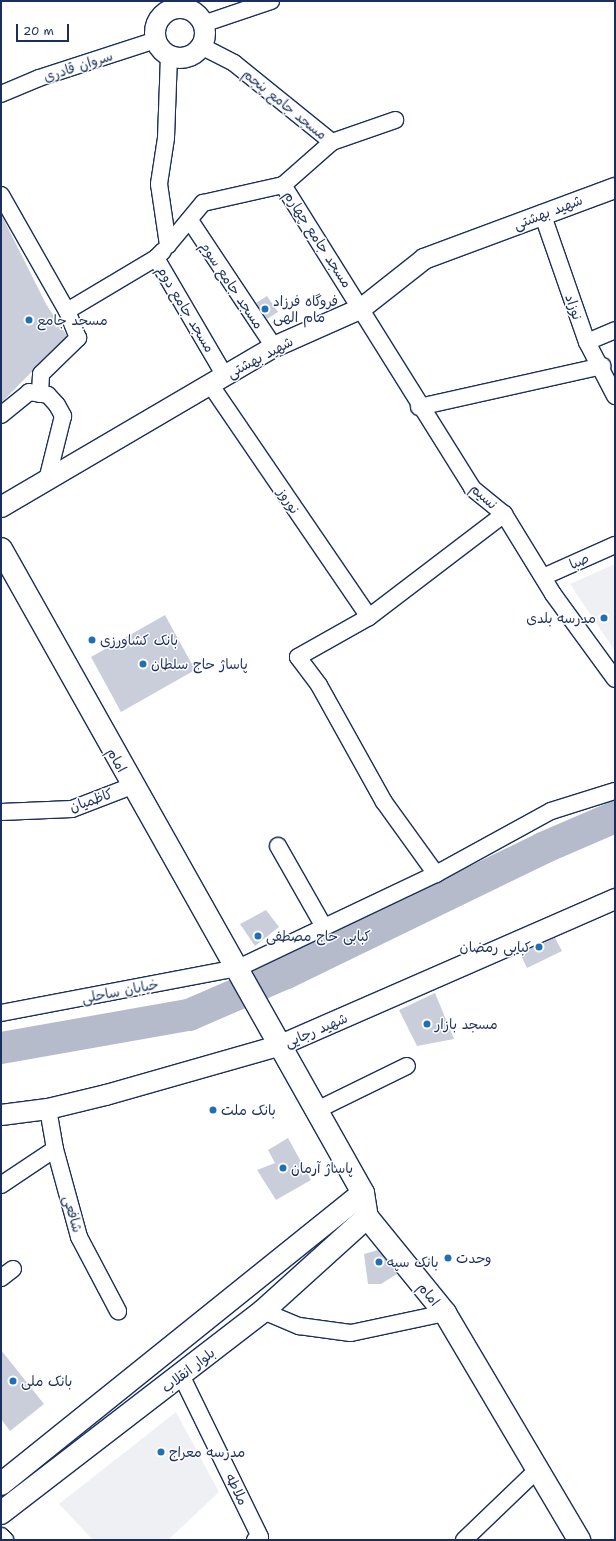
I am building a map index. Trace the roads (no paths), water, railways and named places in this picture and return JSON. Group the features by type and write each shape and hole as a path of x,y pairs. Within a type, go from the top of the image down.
{"main road":[{"name":"امام","path":"1,549 132,786 238,968 258,1008 281,1045 363,1192 367,1217 444,1313 536,1471 579,1540"},
{"name":"بلوار انقلاب","path":"1,1484 363,1192"},
{"name":"بلوار انقلاب","path":"1,1513 263,1310 367,1217"}],"street":[{"path":"203,24 271,1"},
{"path":"168,245 158,184 166,138 169,56 156,40 156,27 161,8 186,9 193,12 203,24 201,46 190,55 169,56"},
{"name":"سروان قادری","path":"1,94 39,78 156,40"},
{"name":"مسجد جامع پنجم","path":"201,46 234,63 332,142 395,120"},
{"name":"مسجد جامع چهارم","path":"332,142 284,185 362,308"},
{"name":"مسجد جامع دوم","path":"217,380 156,258 191,222 204,203 284,185"},
{"name":"شهید بهشتی","path":"1,507 274,348 362,308 424,260 542,213 615,188"},
{"path":"1,195 67,310 78,338 41,374 40,394"},
{"name":"نوزاد","path":"542,213 587,342 602,366 615,396"},
{"name":"مسجد جامع سوم","path":"191,222 274,348"},
{"path":"67,310 156,258"},
{"name":"نسیم","path":"362,308 419,407 472,488 504,514 543,577 615,679"},
{"path":"587,342 615,330"},
{"path":"419,407 602,366"},
{"name":"نوروز","path":"217,380 369,617"},
{"path":"1,415 29,392 48,395 63,416 47,480"},
{"path":"436,874 384,802 319,685 298,656 369,617 504,514"},
{"name":"صبا","path":"543,577 615,545"},
{"name":"کاظمیان","path":"1,812 72,809 132,786"},
{"name":"خیابان ساحلی","path":"1,1013 238,968 436,874 551,811 615,791"},
{"path":"278,846 324,927"},
{"name":"شهید رجایی","path":"1,1115 48,1109 281,1045 615,899"},
{"path":"317,1110 407,1066"},
{"name":"شافعی","path":"48,1109 55,1149 79,1237 118,1311"},
{"path":"1,1185 55,1149"},
{"path":"263,1310 299,1326 352,1333 444,1313"},
{"name":"ملاطه","path":"181,1375 258,1539"},
{"path":"464,1540 536,1471"},
{"path":"1,1536 5,1540"}],"waterway":[{"path":"1,1048 189,1015 286,973 543,848 615,817"}],"place":[{"name":"فروگاه فرزاد مام الهی","path":"265,309"},
{"name":"مسجد جامع","path":"29,320"},
{"name":"مدرسه بلدی","path":"604,618"},
{"name":"بانک کشاورزی","path":"92,640"},
{"name":"پاساژ حاج سلطان","path":"143,664"},
{"name":"کبابی حاج مصطفی","path":"258,936"},
{"name":"کبابی رمضان","path":"539,947"},
{"name":"مسجد بازار","path":"427,1024"},
{"name":"بانک ملت","path":"213,1110"},
{"name":"پاساژ آرمان","path":"283,1168"},
{"name":"وحدت","path":"448,1258"},
{"name":"بانک سپه","path":"379,1262"},
{"name":"بانک ملی","path":"13,1381"},
{"name":"مدرسه معراج","path":"161,1452"}]}
